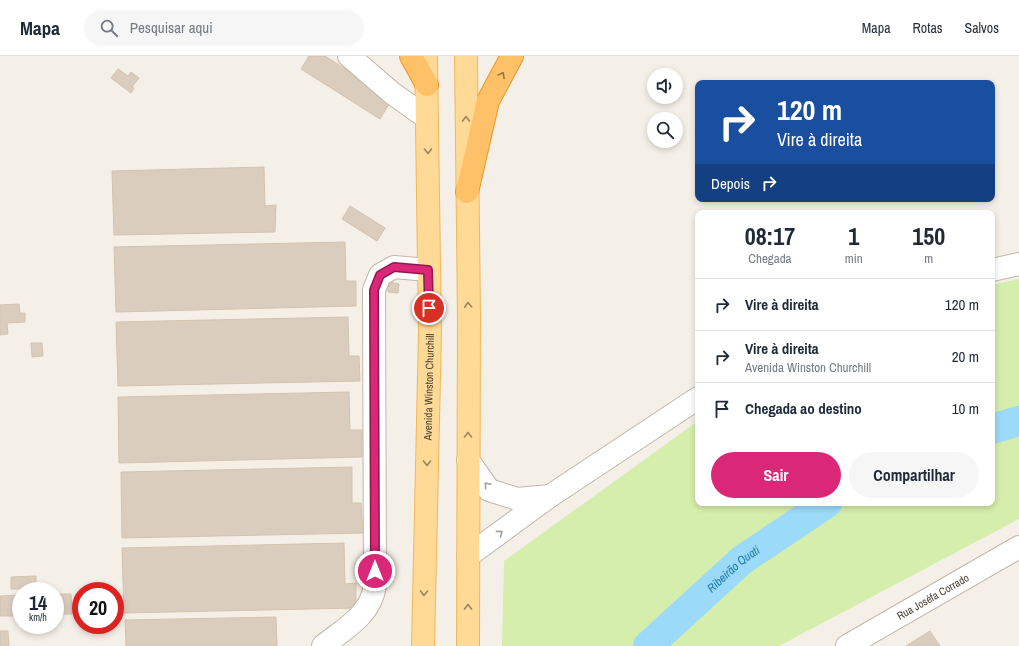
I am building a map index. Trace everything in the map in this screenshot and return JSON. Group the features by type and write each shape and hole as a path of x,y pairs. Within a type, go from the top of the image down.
{"highway":[{"path":"411,56 427,85"},
{"path":"467,192 488,101 512,56"}],"main road":[{"name":"Avenida Winston Churchill","path":"423,646 430,332 426,56"},
{"path":"466,56 468,646"}],"street":[{"path":"349,56 392,93 427,118"},
{"path":"995,269 1019,264"},
{"path":"323,646 366,612 373,599 375,586 374,290 380,275 394,267 428,270"},
{"path":"468,556 550,496 695,400"},
{"path":"468,460 489,490 517,498 550,496"},
{"name":"Rua Joséfa Corrado","path":"847,646 1019,547"}],"green space":[{"path":"1019,279 1019,519 779,646 502,646 504,561 695,423 695,506 995,506 995,284"}],"building":[{"path":"309,56 325,56 392,99 380,119 301,69"},
{"path":"118,69 128,76 131,72 139,78 132,87 134,88 131,93 111,78"},
{"path":"264,167 265,206 276,205 275,232 114,235 112,171"},
{"path":"350,206 385,228 377,241 342,219"},
{"path":"345,242 346,281 356,281 356,306 116,312 114,247"},
{"path":"389,282 399,284 398,293 388,292"},
{"path":"19,304 20,313 25,313 25,322 7,323 8,334 0,335 0,305"},
{"path":"348,317 349,356 359,356 360,381 118,386 116,322"},
{"path":"31,343 42,343 43,356 32,357"},
{"path":"349,392 350,430 362,430 362,457 119,463 118,397"},
{"path":"352,467 352,503 361,503 363,533 122,538 121,472"},
{"path":"344,543 345,584 356,583 356,608 124,613 122,548"},
{"path":"36,576 36,582 12,582 11,589 11,577"},
{"path":"64,594 71,594 72,614 64,614"},
{"path":"12,595 12,616 0,616 0,596"},
{"path":"276,617 277,646 126,646 125,620"},
{"path":"0,631 8,631 9,646 0,646"},
{"path":"930,631 940,646 906,646"}],"waterway":[{"name":"Ribeirão Quati","path":"995,428 1019,421"},
{"name":"Ribeirão Quati","path":"648,646 742,560 823,506"}],"route":[{"path":"375,571 374,290 380,275 394,267 428,270 429,308"}]}
